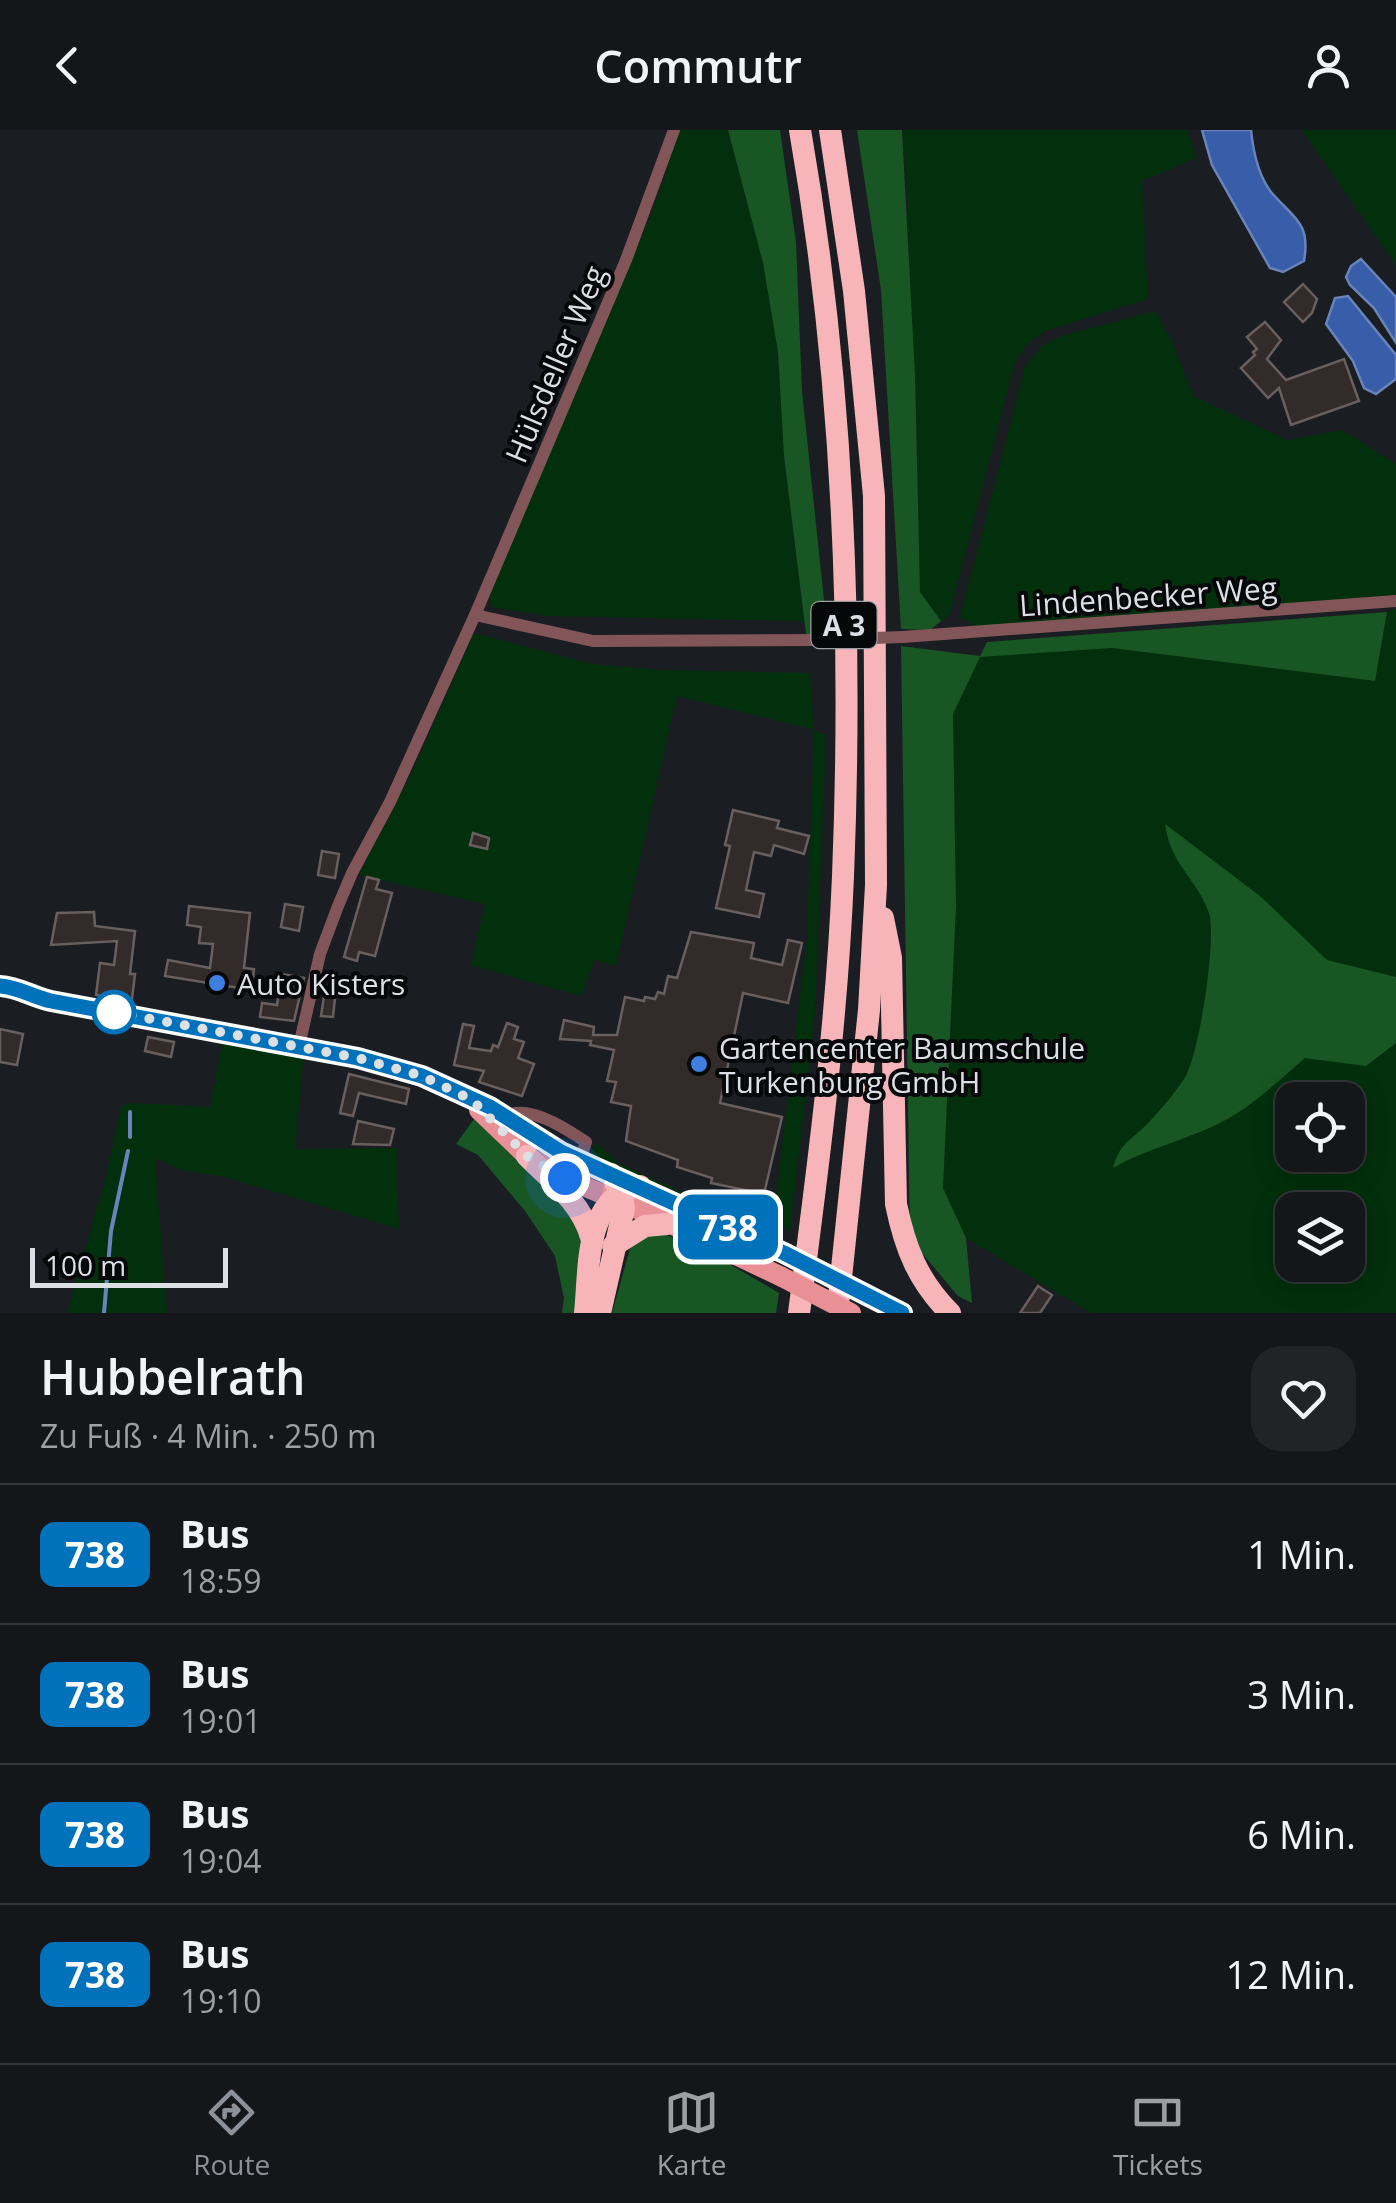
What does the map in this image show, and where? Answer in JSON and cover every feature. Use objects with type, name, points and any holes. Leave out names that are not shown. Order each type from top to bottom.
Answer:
[{"type":"highway","name":"A 3","points":[[800,130],[823,294],[841,496],[846,735],[836,986],[800,1313]]},
{"type":"highway","name":"A 3","points":[[830,130],[854,290],[874,496],[876,886],[869,1010],[837,1313]]},
{"type":"highway","points":[[876,886],[891,958],[896,1204],[915,1269],[931,1294],[950,1313]]},
{"type":"highway","points":[[534,1160],[574,1202],[586,1219],[591,1237]]},
{"type":"highway","points":[[585,1313],[591,1237],[600,1216],[621,1190]]},
{"type":"highway","points":[[600,1313],[621,1190]]},
{"type":"highway","points":[[614,1246],[645,1226],[667,1224]]},
{"type":"main road","points":[[0,986],[24,990],[32,997],[299,1046],[422,1076],[472,1100],[509,1128],[580,1161],[667,1224],[851,1313]]},
{"type":"main road","points":[[0,999],[20,1002],[32,997]]},
{"type":"main road","points":[[509,1128],[534,1160],[565,1178],[621,1190],[784,1253],[902,1313]]},
{"type":"main road","points":[[534,1160],[568,1168],[580,1161]]},
{"type":"street","name":"Hülsdeller Weg","points":[[299,1046],[320,954],[338,906],[475,615],[639,230],[674,130]]},
{"type":"street","name":"Lindenbecker Weg","points":[[475,615],[593,642],[813,640],[904,637],[1396,601]]},
{"type":"green space","points":[[679,130],[728,130],[763,263],[778,352],[784,456],[804,621],[549,616],[491,607],[489,595],[657,200]]},
{"type":"green space","points":[[728,130],[780,130],[796,242],[802,391],[828,638],[806,634],[784,456],[778,352],[763,263]]},
{"type":"green space","points":[[857,130],[902,130],[915,375],[920,592],[941,621],[930,630],[901,629],[881,290]]},
{"type":"green space","points":[[902,130],[1187,130],[1196,158],[1142,181],[1148,299],[1045,331],[1028,343],[1015,362],[949,616],[941,621],[920,592]]},
{"type":"green space","points":[[1302,130],[1396,130],[1396,265]]},
{"type":"green space","points":[[1155,311],[1170,337],[1193,396],[1287,440],[1342,430],[1396,464],[1396,595],[978,627],[960,618],[1025,367],[1041,347],[1058,337]]},
{"type":"green space","points":[[1396,609],[1396,1313],[1091,1313],[966,1238],[943,1189],[956,906],[953,713],[980,656],[1112,648],[1375,681],[1387,612]]},
{"type":"green space","points":[[1387,612],[1375,681],[1112,648],[980,657],[953,714],[956,906],[943,1188],[966,1238],[972,1303],[958,1296],[910,1239],[901,646],[980,656],[987,642]]},
{"type":"green space","points":[[474,633],[592,664],[662,670],[810,673],[814,730],[677,696],[616,966],[595,960],[581,996],[471,965],[485,904],[359,875],[413,770]]},
{"type":"green space","points":[[814,730],[826,735],[815,1013],[790,1232],[774,1215],[807,938]]},
{"type":"green space","points":[[1165,824],[1260,896],[1327,960],[1396,977],[1396,1043],[1366,1066],[1305,1058],[1228,1119],[1113,1168],[1123,1146],[1154,1117],[1184,1079],[1205,997],[1211,946],[1209,913],[1168,838]]},
{"type":"green space","points":[[223,1040],[304,1055],[295,1149],[397,1148],[399,1229],[221,1176],[184,1171],[155,1158],[167,1313],[67,1313],[107,1173],[121,1106],[132,1103],[210,1107]]},
{"type":"green space","points":[[474,1119],[536,1171],[585,1233],[580,1313],[562,1313],[564,1298],[555,1256],[525,1211],[478,1155],[456,1144]]},
{"type":"green space","points":[[596,1143],[620,1164],[768,1230],[594,1157],[591,1152]]},
{"type":"green space","points":[[661,1233],[702,1248],[779,1293],[776,1313],[612,1313],[631,1245]]},
{"type":"water","points":[[1202,130],[1251,130],[1263,178],[1302,229],[1304,261],[1283,272],[1270,268],[1212,165]]},
{"type":"water","points":[[1361,259],[1396,297],[1396,343],[1374,308],[1346,277],[1351,266]]},
{"type":"water","points":[[1348,296],[1396,355],[1396,379],[1376,394],[1364,388],[1353,361],[1326,324],[1335,298]]},
{"type":"building","points":[[1303,284],[1317,299],[1312,313],[1303,322],[1284,302]]},
{"type":"building","points":[[1265,322],[1281,340],[1267,359],[1286,380],[1344,359],[1359,401],[1291,425],[1279,388],[1268,398],[1241,368],[1257,349],[1247,337]]},
{"type":"building","points":[[733,810],[779,821],[777,828],[809,836],[804,854],[774,845],[771,856],[754,852],[746,890],[764,894],[759,917],[716,908],[730,846],[725,845]]},
{"type":"building","points":[[473,833],[489,838],[487,849],[470,845]]},
{"type":"building","points":[[322,851],[339,854],[335,878],[318,875]]},
{"type":"building","points":[[367,877],[379,880],[376,889],[392,893],[375,956],[359,952],[357,961],[344,957]]},
{"type":"building","points":[[285,904],[303,907],[299,931],[281,927]]},
{"type":"building","points":[[189,906],[250,913],[244,968],[254,969],[252,990],[165,976],[168,960],[210,968],[213,944],[199,943],[201,927],[187,925]]},
{"type":"building","points":[[94,912],[95,926],[135,931],[130,974],[135,974],[132,999],[96,995],[100,963],[114,965],[117,941],[51,945],[57,913]]},
{"type":"building","points":[[691,932],[754,943],[751,958],[782,965],[788,940],[802,943],[788,1003],[743,993],[720,1103],[782,1117],[764,1194],[711,1183],[712,1178],[677,1167],[678,1160],[626,1141],[631,1106],[611,1102],[616,1082],[607,1081],[614,1050],[590,1045],[591,1041],[560,1039],[564,1020],[594,1027],[593,1035],[617,1035],[625,997],[644,1001],[645,997],[655,999],[658,992],[664,994],[668,976],[677,978]]},
{"type":"building","points":[[282,974],[304,978],[294,1021],[260,1017],[262,1003],[277,1005]]},
{"type":"building","points":[[324,996],[335,998],[333,1017],[321,1016]]},
{"type":"building","points":[[507,1023],[518,1027],[514,1039],[524,1042],[518,1058],[534,1064],[522,1096],[479,1082],[484,1071],[454,1065],[463,1024],[474,1026],[469,1048],[491,1051],[493,1045],[498,1047]]},
{"type":"building","points":[[0,1029],[23,1034],[17,1065],[0,1062]]},
{"type":"building","points":[[148,1037],[174,1042],[171,1057],[145,1051]]},
{"type":"building","points":[[349,1074],[409,1089],[406,1104],[359,1093],[353,1116],[340,1113]]},
{"type":"building","points":[[358,1121],[394,1129],[390,1145],[353,1144]]},
{"type":"building","points":[[1038,1286],[1052,1295],[1040,1313],[1020,1313]]},
{"type":"waterway","points":[[130,1112],[130,1137]]},
{"type":"waterway","points":[[104,1313],[111,1231],[128,1151]]},
{"type":"bus line","name":"738","points":[[0,986],[51,1001],[358,1058],[422,1076],[490,1107],[561,1152],[784,1253],[902,1313]]},
{"type":"place","name":"Auto Kisters","points":[[217,983]]},
{"type":"place","name":"Gartencenter Baumschule Turkenburg GmbH","points":[[699,1064]]},
{"type":"route","points":[[114,1012],[358,1058],[422,1076],[472,1100],[527,1156],[565,1178]]}]
